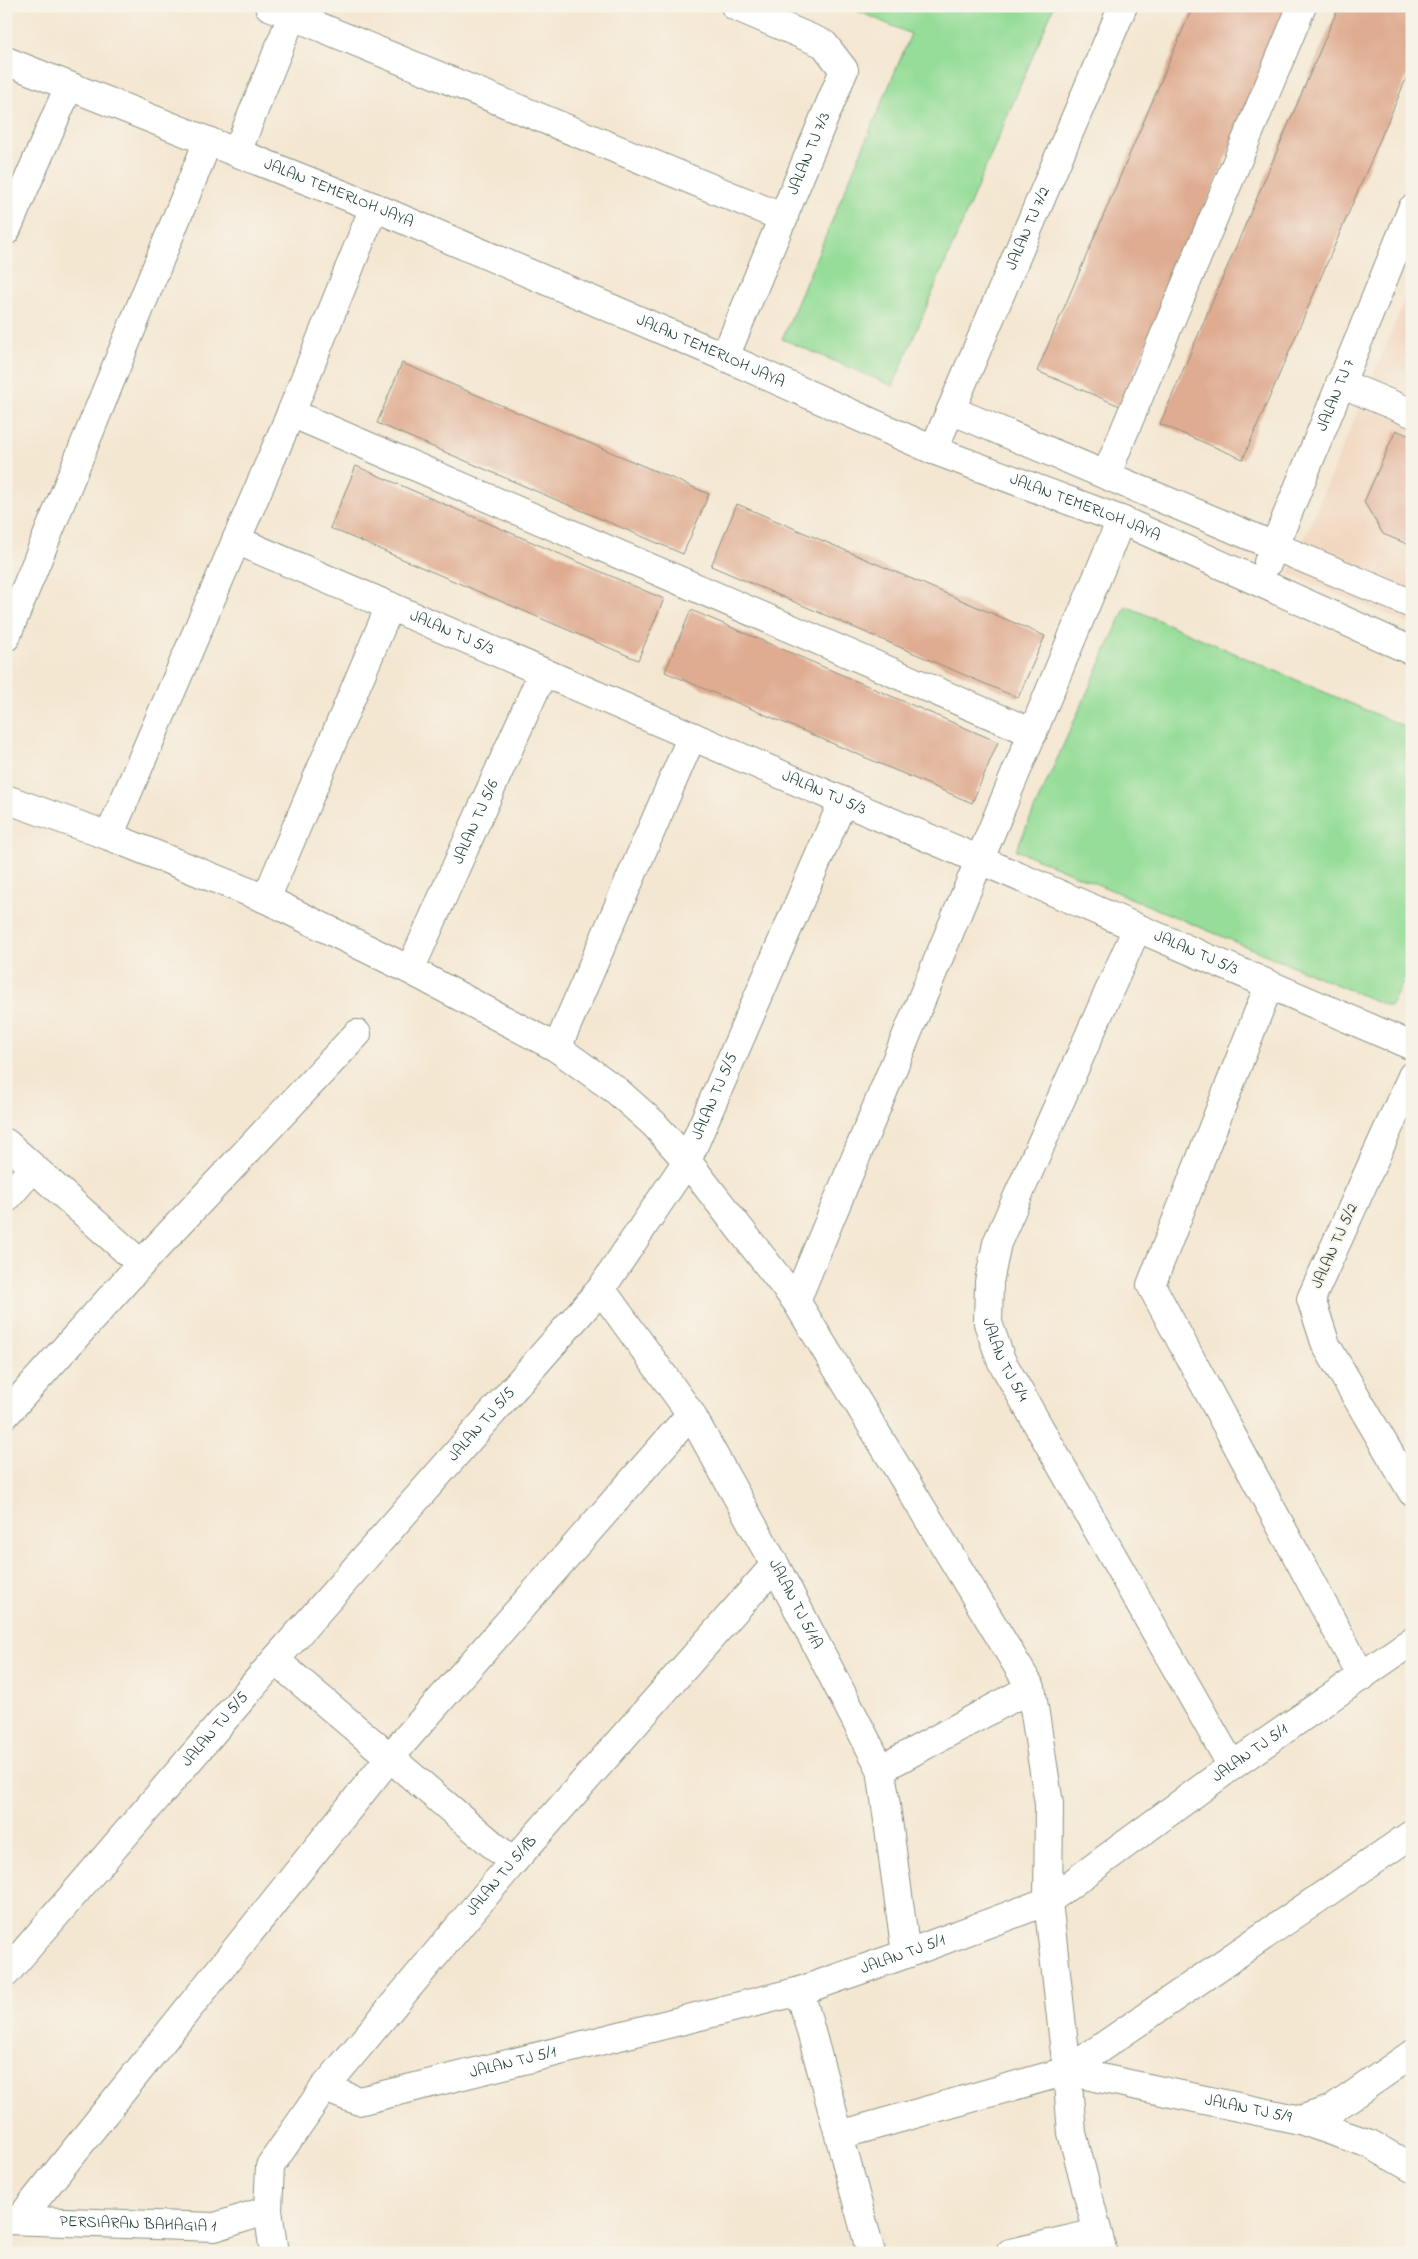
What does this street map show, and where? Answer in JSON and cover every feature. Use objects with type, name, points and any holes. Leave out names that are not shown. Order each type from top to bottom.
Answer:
[{"type":"street","name":"JALAN TJ 7/3","points":[[725,357],[844,70],[824,44],[735,6]]},
{"type":"street","name":"JALAN TJ 7/2","points":[[932,450],[951,410],[1122,6]]},
{"type":"street","points":[[1106,475],[1302,6]]},
{"type":"street","points":[[237,152],[286,10],[784,218]]},
{"type":"street","name":"JALAN TEMERLOH JAYA","points":[[6,61],[374,207],[725,357],[932,450],[1121,520],[1412,652]]},
{"type":"street","points":[[6,231],[70,86]]},
{"type":"street","points":[[6,637],[208,141]]},
{"type":"street","points":[[110,836],[291,413],[374,207]]},
{"type":"street","name":"JALAN TJ 7","points":[[1260,582],[1412,209]]},
{"type":"street","points":[[1340,383],[1412,414]]},
{"type":"street","points":[[951,410],[1412,604]]},
{"type":"street","points":[[291,413],[1033,733]]},
{"type":"street","points":[[796,1301],[978,859],[1033,733],[1121,520]]},
{"type":"street","name":"JALAN TJ 5/3","points":[[236,540],[1412,1046]]},
{"type":"street","points":[[266,899],[390,606]]},
{"type":"street","name":"JALAN TJ 5/6","points":[[410,970],[543,672]]},
{"type":"street","points":[[557,1048],[692,736]]},
{"type":"street","points":[[6,799],[110,836],[266,899],[410,970],[557,1048],[624,1098],[654,1124],[688,1161],[796,1301],[1030,1688],[1049,1804],[1048,1901],[1072,2133],[1100,2243],[1010,2253]]},
{"type":"street","name":"JALAN TJ 5/5","points":[[6,1973],[275,1660],[601,1289],[688,1161],[843,801]]},
{"type":"street","name":"JALAN TJ 5/4","points":[[1137,928],[997,1243],[989,1282],[988,1323],[1001,1360],[1232,1766]]},
{"type":"street","points":[[1269,985],[1151,1285],[1362,1677]]},
{"type":"street","points":[[6,1414],[141,1264],[357,1034]]},
{"type":"street","name":"JALAN TJ 5/2","points":[[1412,1076],[1402,1125],[1311,1299],[1326,1345],[1412,1492]]},
{"type":"street","points":[[6,1143],[141,1264]]},
{"type":"street","points":[[6,1199],[33,1168]]},
{"type":"street","name":"JALAN TJ 5/1A","points":[[601,1289],[691,1414],[776,1566],[881,1769],[906,1954]]},
{"type":"street","points":[[13,2220],[390,1757],[691,1414]]},
{"type":"street","name":"JALAN TJ 5/1B","points":[[274,2253],[268,2210],[270,2166],[324,2088],[513,1862],[776,1566]]},
{"type":"street","name":"JALAN TJ 5/1","points":[[324,2088],[359,2101],[800,1991],[1048,1901],[1232,1766],[1412,1641]]},
{"type":"street","points":[[275,1660],[513,1862]]},
{"type":"street","points":[[881,1769],[1030,1688]]},
{"type":"street","points":[[840,2135],[1067,2071],[1412,1834]]},
{"type":"street","points":[[800,1991],[871,2253]]},
{"type":"street","name":"JALAN TJ 5/9","points":[[1067,2071],[1300,2120],[1333,2109],[1412,2054]]},
{"type":"street","points":[[1300,2120],[1370,2144],[1412,2168]]},
{"type":"street","name":"PERSIARAN BAHAGIA 1","points":[[13,2220],[214,2227],[268,2210]]},
{"type":"shaded area","points":[[1412,283],[1412,625],[1289,574]]},
{"type":"green space","points":[[846,6],[1054,6],[893,386],[782,339],[911,34]]},
{"type":"green space","points":[[1126,606],[1412,730],[1412,965],[1390,1007],[1016,850]]},
{"type":"building","points":[[1193,6],[1291,6],[1120,406],[1037,371]]},
{"type":"building","points":[[1339,6],[1412,6],[1412,65],[1243,459],[1160,424]]},
{"type":"building","points":[[402,363],[709,494],[683,554],[377,423]]},
{"type":"building","points":[[1396,430],[1412,437],[1412,546],[1383,534],[1364,502]]},
{"type":"building","points":[[356,466],[664,599],[638,660],[330,528]]},
{"type":"building","points":[[737,504],[1045,636],[1018,698],[711,566]]},
{"type":"building","points":[[691,610],[998,742],[972,803],[665,672]]}]
